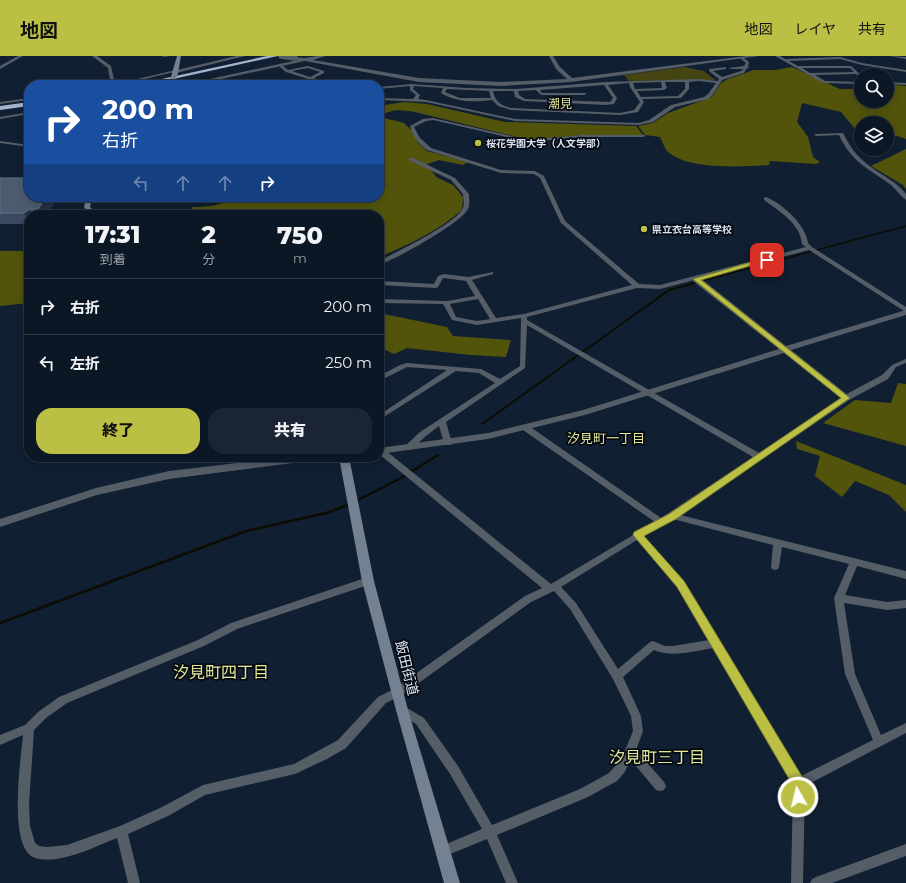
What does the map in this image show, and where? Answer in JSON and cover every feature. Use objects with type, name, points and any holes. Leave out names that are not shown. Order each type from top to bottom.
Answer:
[{"type":"highway","points":[[161,80],[275,56]]},
{"type":"highway","points":[[177,80],[287,56]]},
{"type":"highway","points":[[0,108],[24,105]]},
{"type":"highway","points":[[0,111],[24,108]]},
{"type":"main road","points":[[174,80],[180,56]]},
{"type":"main road","name":"飯田街道","points":[[345,462],[368,581],[402,710],[452,883]]},
{"type":"street","points":[[0,68],[21,56]]},
{"type":"street","points":[[94,56],[110,67],[113,80]]},
{"type":"street","points":[[138,80],[243,56]]},
{"type":"street","points":[[281,56],[379,74],[440,81],[501,84],[571,80],[757,56]]},
{"type":"street","points":[[210,80],[308,61],[324,56]]},
{"type":"street","points":[[551,56],[558,68],[584,94],[586,103],[585,112]]},
{"type":"street","points":[[777,56],[808,74],[827,82],[854,83]]},
{"type":"street","points":[[891,56],[906,58]]},
{"type":"street","points":[[742,58],[748,63],[748,67]]},
{"type":"street","points":[[784,60],[840,58],[862,64],[906,71]]},
{"type":"street","points":[[281,66],[287,71],[314,80]]},
{"type":"street","points":[[287,71],[308,67],[323,72],[310,79]]},
{"type":"street","points":[[719,81],[710,70],[748,67]]},
{"type":"street","points":[[384,88],[412,85],[445,88],[516,90],[605,83],[719,81],[740,74],[748,67]]},
{"type":"street","points":[[796,67],[851,67],[854,70]]},
{"type":"street","points":[[894,68],[896,74]]},
{"type":"street","points":[[808,74],[854,75]]},
{"type":"street","points":[[898,79],[901,84]]},
{"type":"street","points":[[631,82],[635,90],[642,98],[679,98],[688,89],[687,81]]},
{"type":"street","points":[[384,100],[415,100],[508,119],[642,124],[651,121],[673,106],[706,98],[710,95],[719,81]]},
{"type":"street","points":[[635,90],[663,89],[665,88],[662,82]]},
{"type":"street","points":[[516,90],[517,96],[520,99],[543,102],[606,104],[615,101],[614,95],[606,87],[605,83]]},
{"type":"street","points":[[894,84],[906,84]]},
{"type":"street","points":[[412,85],[411,88],[418,95],[415,100]]},
{"type":"street","points":[[445,88],[443,92],[448,95],[470,100],[492,99]]},
{"type":"street","points":[[538,89],[541,94],[584,94]]},
{"type":"street","points":[[491,90],[492,99],[498,105],[507,108],[541,110],[629,113],[640,106],[642,98]]},
{"type":"street","points":[[384,94],[390,99],[390,101]]},
{"type":"street","points":[[0,103],[24,100]]},
{"type":"street","points":[[384,103],[390,101]]},
{"type":"street","points":[[540,121],[543,102]]},
{"type":"street","points":[[0,118],[24,114]]},
{"type":"street","points":[[637,286],[563,222],[542,177],[535,173],[500,171],[429,149],[421,143],[413,131],[412,126],[421,121],[433,119],[529,141],[582,136],[643,136]]},
{"type":"street","points":[[816,135],[841,134],[845,144],[867,168],[899,187],[906,198]]},
{"type":"street","points":[[0,142],[24,145]]},
{"type":"street","points":[[384,260],[447,224],[461,215],[466,208],[466,194],[453,179],[411,159]]},
{"type":"street","points":[[766,199],[801,228],[806,237],[805,244],[906,311]]},
{"type":"street","points":[[446,303],[456,320],[478,323],[494,320],[524,318],[637,286],[660,287],[696,279],[810,248]]},
{"type":"street","points":[[384,283],[436,286],[440,277],[444,276],[468,279],[491,273]]},
{"type":"street","points":[[468,279],[494,320]]},
{"type":"street","points":[[696,279],[783,350],[846,398]]},
{"type":"street","points":[[384,301],[446,303],[479,297]]},
{"type":"street","points":[[384,451],[448,443],[526,428],[649,393],[906,311]]},
{"type":"street","points":[[408,448],[423,434],[523,367],[524,318]]},
{"type":"street","points":[[524,318],[759,457]]},
{"type":"street","points":[[29,728],[23,805],[24,826],[30,846],[36,852],[47,853],[67,851],[120,831],[164,812],[203,790],[294,769],[342,744],[382,700],[398,692],[528,600],[672,516],[846,398],[885,377],[894,366],[906,361]]},
{"type":"street","points":[[384,375],[402,366],[481,371],[499,382]]},
{"type":"street","points":[[384,415],[454,369]]},
{"type":"street","points":[[442,422],[448,443]]},
{"type":"street","points":[[526,428],[660,522]]},
{"type":"street","points":[[384,454],[552,587],[573,606],[617,676],[636,716],[638,731],[630,751],[620,769],[613,777],[584,793],[490,833],[443,851]]},
{"type":"street","points":[[1,522],[96,492],[169,475],[275,462]]},
{"type":"street","points":[[672,516],[906,575]]},
{"type":"street","points":[[638,535],[681,584],[799,782],[797,883]]},
{"type":"street","points":[[775,567],[778,542]]},
{"type":"street","points":[[854,562],[839,598],[850,674],[879,742]]},
{"type":"street","points":[[0,740],[29,728],[42,715],[63,700],[201,642],[234,626],[368,581]]},
{"type":"street","points":[[839,598],[888,606],[906,604]]},
{"type":"street","points":[[617,676],[653,645],[664,650],[673,650],[717,643]]},
{"type":"street","points":[[402,710],[420,721],[450,763],[490,833],[512,883]]},
{"type":"street","points":[[799,782],[906,728]]},
{"type":"street","points":[[630,751],[660,786]]},
{"type":"street","points":[[120,831],[134,883]]},
{"type":"street","points":[[816,883],[906,850]]},
{"type":"shaded area","points":[[684,67],[704,71],[715,80],[629,81],[624,75]]},
{"type":"shaded area","points":[[792,67],[840,89],[854,89],[854,108],[894,108],[894,85],[906,86],[906,139],[894,137],[894,116],[854,116],[854,128],[841,112],[802,103],[797,122],[808,137],[813,157],[820,162],[816,164],[770,161],[769,165],[715,166],[687,161],[676,157],[667,151],[660,137],[645,135],[638,126],[653,123],[668,113],[712,97],[721,83],[728,79],[754,70],[775,70]]},
{"type":"shaded area","points":[[404,102],[427,104],[505,122],[636,126],[643,135],[583,135],[530,140],[415,112],[401,110],[384,114],[384,105]]},
{"type":"shaded area","points":[[384,118],[404,123],[411,130],[419,144],[427,151],[468,162],[463,165],[439,160],[427,164],[436,177],[453,185],[463,197],[462,210],[443,225],[401,248],[384,255],[384,210],[190,210],[193,207],[217,205],[224,202],[384,202]]},
{"type":"shaded area","points":[[906,149],[906,189],[903,185],[871,166]]},
{"type":"shaded area","points":[[0,251],[24,251],[24,304],[0,306]]},
{"type":"shaded area","points":[[384,314],[447,327],[453,336],[511,340],[506,357],[470,355],[407,348],[394,354],[384,349]]},
{"type":"shaded area","points":[[898,383],[906,384],[906,446],[823,423],[855,400],[891,403]]},
{"type":"shaded area","points":[[796,441],[906,485],[906,512],[889,495],[855,481],[842,497],[815,476],[820,456],[797,449]]},
{"type":"building","points":[[0,178],[24,178],[24,202],[43,202],[38,209],[24,210],[24,213],[0,213]]},
{"type":"waterway","points":[[698,282],[906,226]]},
{"type":"waterway","points":[[482,424],[669,290],[702,281]]},
{"type":"waterway","points":[[356,501],[401,478],[438,455]]},
{"type":"waterway","points":[[0,623],[246,531],[326,513],[350,504]]},
{"type":"place","name":"桜花学園大学（人文学部）","points":[[478,143]]},
{"type":"place","name":"県立衣台高等学校","points":[[644,229]]},
{"type":"district","name":"潮見","points":[[560,103]]},
{"type":"district","name":"汐見町一丁目","points":[[606,438]]},
{"type":"district","name":"汐見町四丁目","points":[[221,672]]},
{"type":"district","name":"汐見町三丁目","points":[[657,757]]},
{"type":"route","points":[[767,260],[696,279],[783,350],[846,398],[672,516],[638,535],[681,584],[799,782],[798,797]]}]
